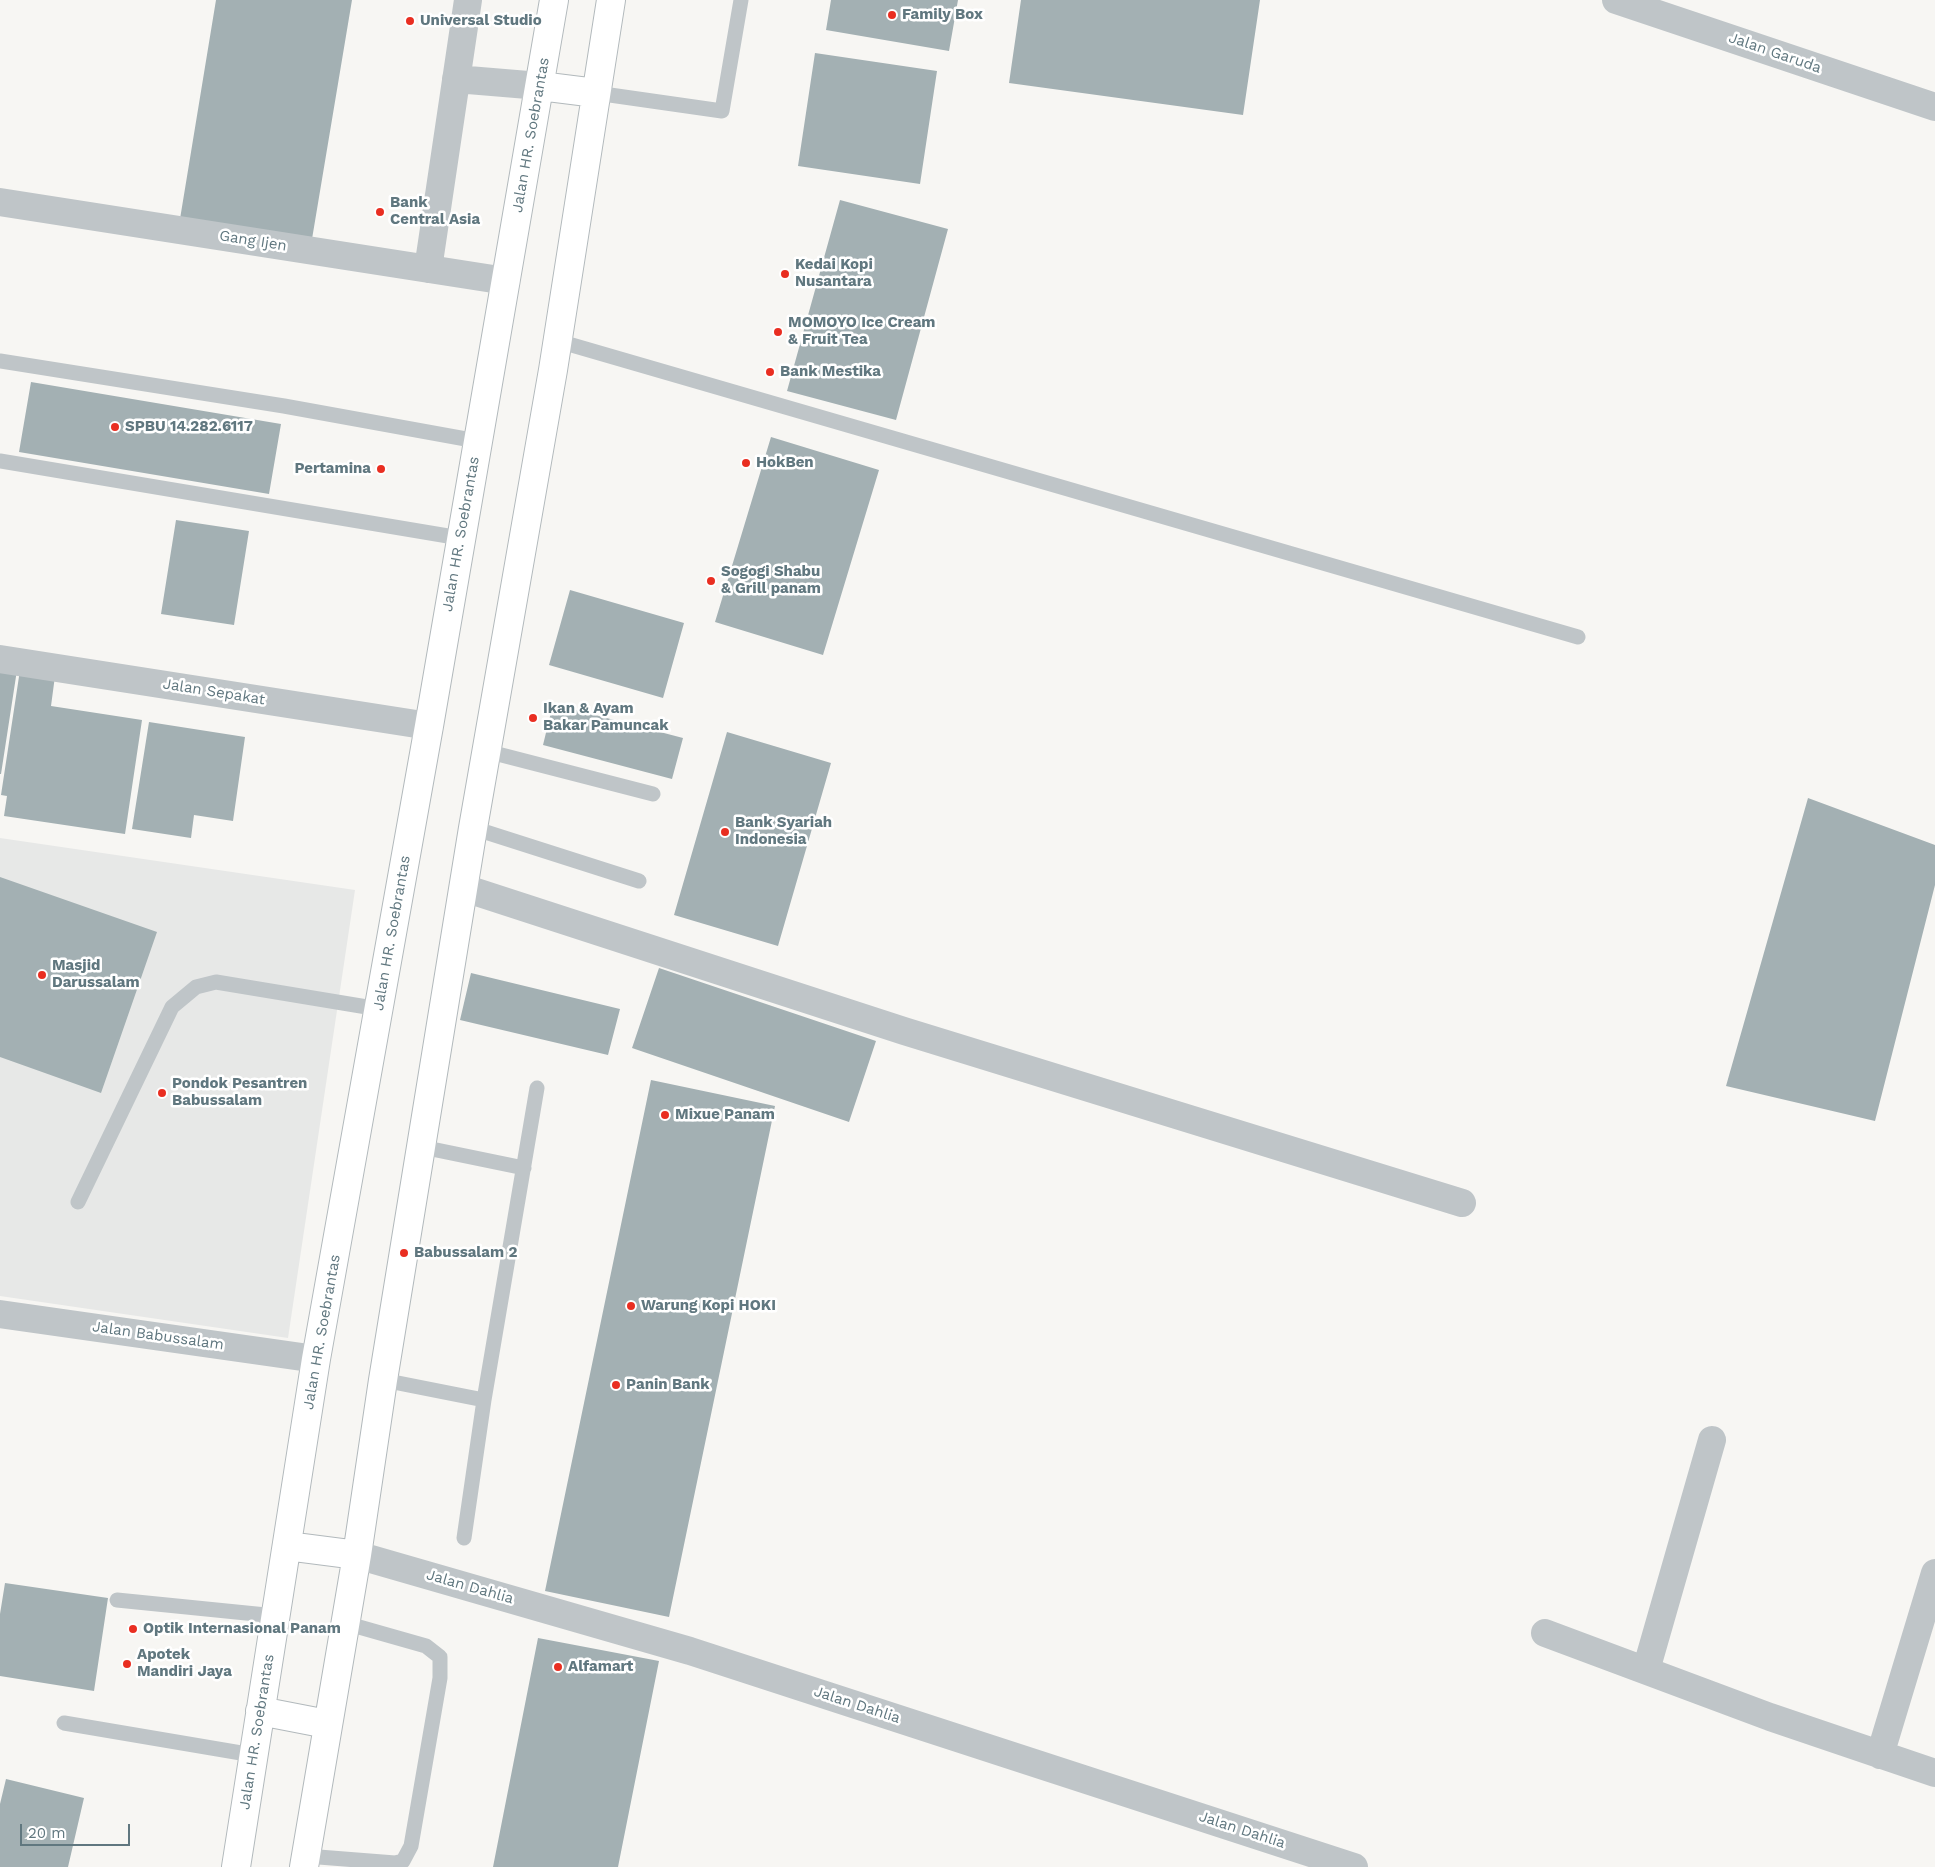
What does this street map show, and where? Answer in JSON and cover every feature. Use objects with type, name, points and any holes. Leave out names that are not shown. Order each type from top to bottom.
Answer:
[{"type":"main road","name":"Jalan HR. Soebrantas","points":[[236,1867],[316,1359],[429,726],[554,0]]},
{"type":"main road","points":[[305,1862],[357,1555],[383,1380],[473,828],[558,341],[611,0]]},
{"type":"main road","points":[[540,86],[596,93]]},
{"type":"main road","points":[[288,1546],[357,1555]]},
{"type":"main road","points":[[260,1711],[327,1724]]},
{"type":"street","points":[[428,269],[468,0]]},
{"type":"street","name":"Jalan Garuda","points":[[1616,0],[1935,107]]},
{"type":"street","points":[[456,79],[540,86]]},
{"type":"street","name":"Gang Ijen","points":[[0,202],[506,281]]},
{"type":"street","name":"Jalan Sepakat","points":[[0,658],[429,726]]},
{"type":"street","points":[[464,888],[904,1031],[1462,1203]]},
{"type":"street","name":"Jalan Babussalam","points":[[0,1314],[316,1359]]},
{"type":"street","points":[[1646,1670],[1712,1440]]},
{"type":"street","name":"Jalan Dahlia","points":[[357,1555],[690,1651],[1354,1867]]},
{"type":"street","points":[[1880,1755],[1935,1573]]},
{"type":"street","points":[[1545,1633],[1880,1755],[1935,1772]]},
{"type":"lane","points":[[596,93],[722,111],[741,0]]},
{"type":"lane","points":[[558,341],[1578,637]]},
{"type":"lane","points":[[0,361],[284,406],[477,441]]},
{"type":"lane","points":[[0,461],[460,538]]},
{"type":"lane","points":[[486,751],[653,794]]},
{"type":"lane","points":[[473,828],[639,881]]},
{"type":"lane","points":[[78,1202],[172,1007],[196,987],[216,982],[379,1010]]},
{"type":"lane","points":[[464,1538],[484,1400],[538,1088]]},
{"type":"lane","points":[[422,1147],[524,1168]]},
{"type":"lane","points":[[383,1380],[484,1400]]},
{"type":"lane","points":[[117,1600],[276,1616]]},
{"type":"lane","points":[[305,1862],[394,1863],[403,1861],[411,1846],[440,1678],[440,1657],[426,1646],[345,1623]]},
{"type":"lane","points":[[64,1723],[253,1755]]},
{"type":"shaded area","name":"Pondok Pesantren Babussalam","points":[[0,838],[355,890],[288,1338],[0,1296]]},
{"type":"building","points":[[216,0],[352,0],[311,245],[180,219]]},
{"type":"building","name":"Family Box","points":[[831,0],[958,0],[949,51],[826,30]]},
{"type":"building","points":[[1021,0],[1260,0],[1243,115],[1009,83]]},
{"type":"building","points":[[815,53],[937,71],[920,184],[798,166]]},
{"type":"building","points":[[840,200],[948,229],[896,420],[787,391]]},
{"type":"building","points":[[31,382],[281,424],[269,494],[19,452]]},
{"type":"building","points":[[771,437],[879,470],[823,655],[715,622]]},
{"type":"building","points":[[176,520],[249,531],[234,625],[161,614]]},
{"type":"building","points":[[570,590],[684,623],[663,698],[549,665]]},
{"type":"building","points":[[0,667],[17,670],[1,774],[0,774]]},
{"type":"building","points":[[20,670],[55,676],[51,706],[142,720],[125,834],[4,816],[7,796],[1,795]]},
{"type":"building","points":[[553,704],[683,738],[672,779],[543,745]]},
{"type":"building","points":[[149,722],[245,737],[233,821],[194,815],[191,838],[132,829]]},
{"type":"building","points":[[727,732],[831,763],[778,946],[674,915]]},
{"type":"building","points":[[1808,798],[1935,845],[1935,885],[1875,1121],[1726,1086]]},
{"type":"building","points":[[0,877],[157,932],[101,1093],[0,1057]]},
{"type":"building","points":[[659,968],[876,1041],[849,1122],[632,1048]]},
{"type":"building","points":[[471,973],[620,1009],[608,1055],[460,1020]]},
{"type":"building","points":[[651,1080],[775,1106],[669,1617],[545,1591]]},
{"type":"building","points":[[5,1583],[108,1598],[94,1691],[0,1676],[0,1614]]},
{"type":"building","points":[[538,1638],[659,1661],[618,1867],[493,1867]]},
{"type":"building","points":[[6,1779],[84,1798],[68,1867],[0,1867],[0,1804]]},
{"type":"place","name":"Family Box","points":[[892,15]]},
{"type":"place","name":"Universal Studio","points":[[410,21]]},
{"type":"place","name":"Bank Central Asia","points":[[380,212]]},
{"type":"place","name":"Kedai Kopi Nusantara","points":[[785,274]]},
{"type":"place","name":"MOMOYO Ice Cream & Fruit Tea","points":[[778,332]]},
{"type":"place","name":"Bank Mestika","points":[[770,372]]},
{"type":"place","name":"SPBU 14.282.6117","points":[[115,427]]},
{"type":"place","name":"HokBen","points":[[746,463]]},
{"type":"place","name":"Pertamina","points":[[381,469]]},
{"type":"place","name":"Sogogi Shabu & Grill panam","points":[[711,581]]},
{"type":"place","name":"Ikan & Ayam Bakar Pamuncak","points":[[533,718]]},
{"type":"place","name":"Bank Syariah Indonesia","points":[[725,832]]},
{"type":"place","name":"Masjid Darussalam","points":[[42,975]]},
{"type":"place","name":"Pondok Pesantren Babussalam","points":[[162,1093]]},
{"type":"place","name":"Mixue Panam","points":[[665,1115]]},
{"type":"place","name":"Babussalam 2","points":[[404,1253]]},
{"type":"place","name":"Warung Kopi HOKI","points":[[631,1306]]},
{"type":"place","name":"Panin Bank","points":[[616,1385]]},
{"type":"place","name":"Optik Internasional Panam","points":[[133,1629]]},
{"type":"place","name":"Apotek Mandiri Jaya","points":[[127,1664]]},
{"type":"place","name":"Alfamart","points":[[558,1667]]}]
